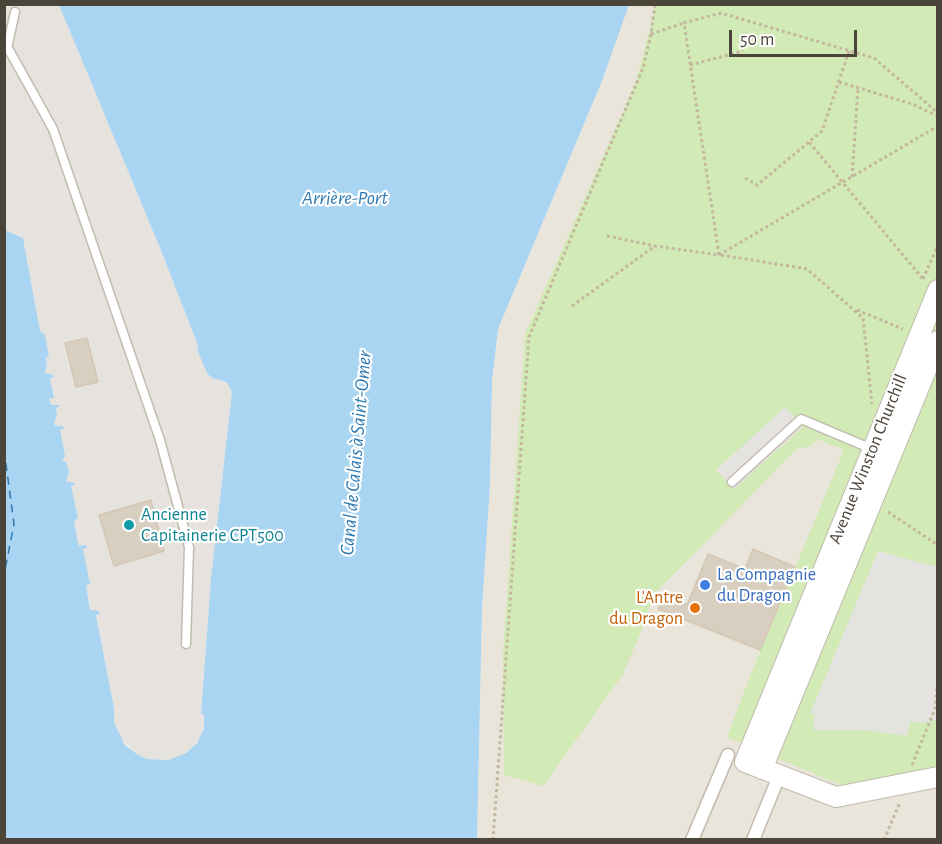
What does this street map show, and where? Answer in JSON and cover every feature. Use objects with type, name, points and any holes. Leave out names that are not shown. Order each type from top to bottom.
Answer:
[{"type":"street","name":"Avenue Winston Churchill","points":[[754,766],[918,336],[930,285]]},
{"type":"street","name":"Avenue Winston Churchill","points":[[692,840],[754,766],[938,341]]},
{"type":"street","points":[[753,840],[754,766],[836,797],[938,777]]},
{"type":"lane","points":[[4,23],[16,8]]},
{"type":"lane","points":[[16,8],[6,42],[53,129],[160,440],[189,547],[186,644]]},
{"type":"lane","points":[[732,482],[801,419],[873,449]]},
{"type":"path","points":[[493,840],[529,337],[643,68],[655,4]]},
{"type":"path","points":[[651,34],[721,13],[874,58],[938,115]]},
{"type":"path","points":[[684,23],[719,255]]},
{"type":"path","points":[[745,178],[757,185],[822,131],[849,50]]},
{"type":"path","points":[[690,64],[743,51]]},
{"type":"path","points":[[839,82],[912,104],[938,115]]},
{"type":"path","points":[[852,177],[858,88]]},
{"type":"path","points":[[719,255],[938,126]]},
{"type":"path","points":[[809,142],[930,285]]},
{"type":"path","points":[[607,236],[655,246],[807,269],[863,318],[872,405]]},
{"type":"path","points":[[572,306],[655,246]]},
{"type":"path","points":[[854,310],[918,336]]},
{"type":"path","points":[[888,512],[938,545]]},
{"type":"path","points":[[884,840],[935,709],[938,676]]},
{"type":"shaded area","points":[[4,5],[59,5],[160,248],[198,345],[197,349],[213,379],[227,383],[232,392],[211,578],[201,713],[204,715],[205,722],[200,738],[192,748],[179,757],[169,760],[147,759],[137,754],[120,738],[114,723],[114,708],[96,614],[99,614],[90,611],[86,585],[90,584],[83,549],[87,547],[86,545],[79,546],[74,521],[78,518],[71,486],[75,485],[66,481],[68,476],[62,461],[65,455],[60,429],[63,426],[56,426],[54,423],[56,408],[59,405],[51,405],[49,400],[54,397],[50,378],[53,378],[45,373],[46,358],[49,356],[45,335],[40,331],[23,238],[5,230]]},
{"type":"shaded area","points":[[629,5],[937,5],[937,839],[477,840],[482,609],[490,484],[492,382],[498,329],[602,81]]},
{"type":"shaded area","points":[[785,407],[803,427],[734,489],[716,470]]},
{"type":"shaded area","points":[[878,551],[937,567],[937,720],[922,723],[910,721],[907,736],[865,730],[814,730],[814,714],[810,714]]},
{"type":"green space","points":[[656,5],[937,5],[937,767],[846,787],[727,737],[844,450],[817,439],[811,446],[797,449],[654,594],[623,674],[543,786],[504,775],[503,653],[525,334],[636,82]]},
{"type":"water","name":"Arrière-Port","points":[[59,5],[629,5],[602,81],[498,329],[492,382],[490,484],[482,609],[477,839],[5,839],[5,230],[23,238],[40,331],[45,335],[49,356],[46,358],[45,373],[53,375],[54,378],[50,378],[54,398],[49,399],[52,405],[59,405],[56,408],[57,415],[54,424],[63,426],[64,429],[60,429],[65,456],[62,461],[66,462],[69,472],[66,481],[75,485],[71,486],[78,518],[74,521],[79,546],[86,545],[87,548],[83,549],[90,584],[86,585],[90,610],[99,611],[96,615],[114,708],[114,723],[125,745],[147,759],[169,760],[186,753],[197,743],[204,728],[204,715],[201,714],[211,578],[232,392],[227,383],[213,379],[207,373],[160,248]]},
{"type":"building","points":[[87,338],[98,382],[76,387],[65,343]]},
{"type":"building","name":"Ancienne Capitainerie CPT500","points":[[151,500],[164,551],[114,566],[99,515]]},
{"type":"building","points":[[753,549],[795,567],[760,650],[658,609],[664,595],[687,605],[708,554],[745,569]]},
{"type":"ferry route","points":[[4,449],[14,524],[4,575]]},
{"type":"place","name":"Ancienne Capitainerie CPT500","points":[[129,525]]},
{"type":"place","name":"La Compagnie du Dragon","points":[[705,585]]},
{"type":"place","name":"L'Antre du Dragon","points":[[695,608]]},
{"type":"water label","name":"Canal de Calais à Saint-Omer","points":[[356,453]]}]
